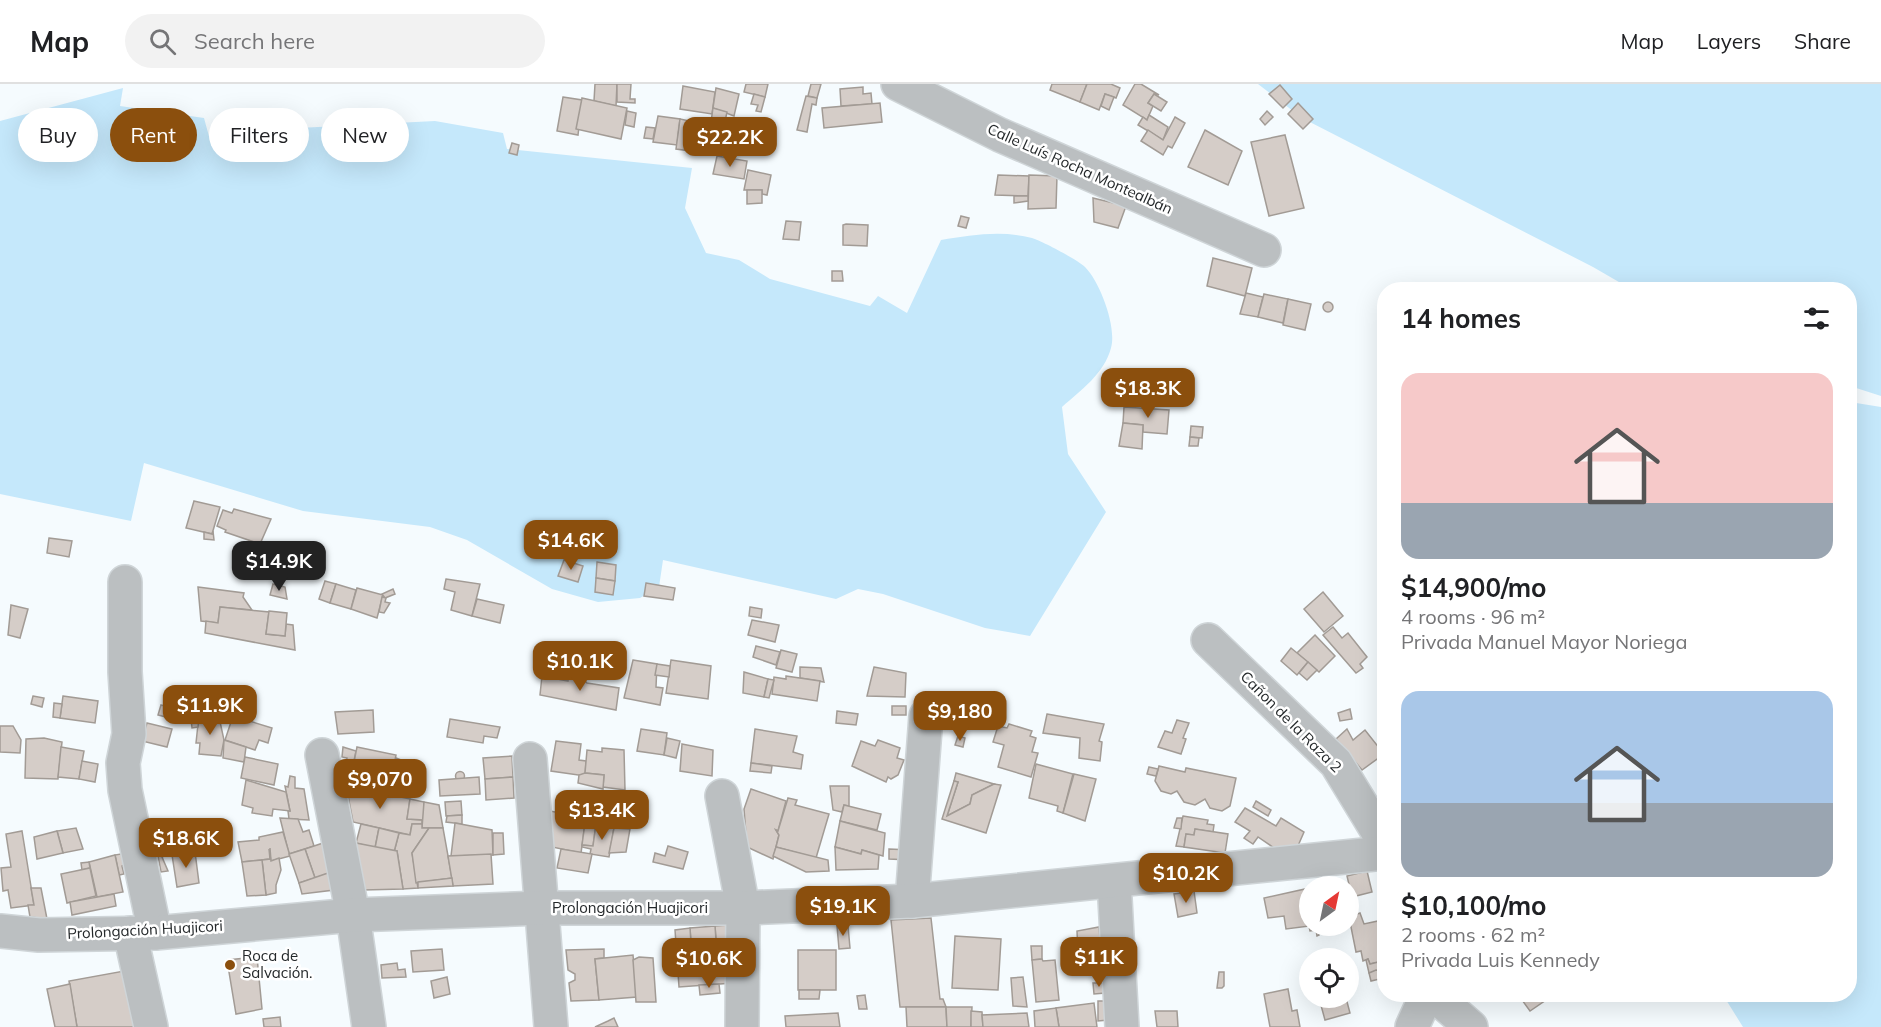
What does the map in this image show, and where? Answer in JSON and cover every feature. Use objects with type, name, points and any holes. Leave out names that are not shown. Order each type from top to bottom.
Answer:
[{"type":"street","name":"Calle Luís Rocha Montealbán","points":[[898,84],[1009,139],[1264,250]]},
{"type":"street","points":[[124,582],[125,672],[129,734],[123,772],[143,933],[151,1027]]},
{"type":"street","name":"Cañon de la Raza 2","points":[[1208,640],[1336,763],[1377,830]]},
{"type":"street","points":[[912,901],[926,716]]},
{"type":"street","points":[[322,755],[353,915],[369,1027]]},
{"type":"street","points":[[530,759],[551,1027]]},
{"type":"street","points":[[722,796],[742,908],[742,1027]]},
{"type":"street","name":"Prolongación Huajicori","points":[[0,931],[39,935],[143,933],[353,915],[542,908],[742,908],[912,901],[1377,854]]},
{"type":"street","points":[[1114,881],[1122,1027]]},
{"type":"street","points":[[1412,1027],[1423,1002]]},
{"type":"street","points":[[1442,1002],[1471,1027]]},
{"type":"shaded area","points":[[1258,84],[1881,84],[1881,396],[1857,388],[1857,282],[1619,282],[1302,118]]},
{"type":"shaded area","points":[[123,88],[120,106],[134,108],[110,108],[110,162],[197,162],[197,117],[204,118],[209,136],[209,162],[309,162],[309,127],[321,127],[321,162],[409,162],[409,122],[435,121],[503,133],[507,149],[692,168],[685,208],[706,253],[739,260],[770,279],[870,306],[878,296],[907,313],[941,240],[998,234],[1032,238],[1085,267],[1096,283],[1106,305],[1112,329],[1108,357],[1091,381],[1062,407],[1068,454],[1106,512],[1030,636],[985,628],[883,594],[858,589],[836,599],[663,560],[659,587],[640,598],[598,602],[552,589],[467,540],[430,527],[303,511],[144,463],[131,521],[0,494],[0,121],[18,116],[18,162],[98,162],[98,108],[48,108]]},
{"type":"shaded area","points":[[1857,403],[1881,407],[1881,1027],[1743,1027],[1727,1002],[1857,1002]]},
{"type":"building","points":[[595,84],[617,84],[616,106],[594,101]]},
{"type":"building","points":[[617,84],[631,84],[630,99],[635,99],[635,103],[617,102]]},
{"type":"building","points":[[746,84],[768,84],[765,97],[744,92]]},
{"type":"building","points":[[811,84],[821,84],[817,98],[808,96]]},
{"type":"building","points":[[1052,84],[1087,84],[1080,102],[1050,90]]},
{"type":"building","points":[[1087,84],[1111,84],[1120,88],[1116,98],[1105,94],[1099,110],[1080,102]]},
{"type":"building","points":[[1135,84],[1141,84],[1159,95],[1154,94],[1148,103],[1153,106],[1147,120],[1123,105]]},
{"type":"building","points":[[1280,85],[1292,99],[1283,108],[1269,94]]},
{"type":"building","points":[[683,86],[715,92],[712,114],[680,109]]},
{"type":"building","points":[[863,87],[863,94],[871,93],[872,104],[841,106],[840,89]]},
{"type":"building","points":[[716,88],[739,94],[734,116],[713,108]]},
{"type":"building","points":[[754,94],[765,97],[761,112],[756,111],[758,105],[751,104]]},
{"type":"building","points":[[1105,94],[1114,97],[1109,110],[1101,106]]},
{"type":"building","points":[[1154,94],[1167,102],[1161,111],[1148,103]]},
{"type":"building","points":[[806,96],[817,98],[816,105],[812,104],[807,132],[797,130]]},
{"type":"building","points":[[563,97],[582,100],[578,135],[557,131]]},
{"type":"building","points":[[582,98],[627,108],[621,139],[576,129]]},
{"type":"building","points":[[880,103],[882,122],[824,128],[822,108]]},
{"type":"building","points":[[1298,103],[1313,119],[1303,129],[1288,114]]},
{"type":"building","points":[[713,108],[727,112],[724,126],[711,122]]},
{"type":"building","points":[[627,111],[636,113],[634,127],[625,125]]},
{"type":"building","points":[[1267,111],[1273,117],[1265,125],[1260,119]]},
{"type":"building","points":[[1149,115],[1168,127],[1163,140],[1138,125],[1143,117],[1147,120]]},
{"type":"building","points":[[658,116],[680,119],[677,145],[653,142]]},
{"type":"building","points":[[1175,117],[1185,123],[1172,148],[1168,146],[1163,155],[1141,141],[1148,130],[1163,140]]},
{"type":"building","points":[[680,119],[704,124],[698,152],[676,149]]},
{"type":"building","points":[[646,127],[655,128],[653,139],[644,138]]},
{"type":"building","points":[[1205,130],[1242,151],[1228,185],[1188,167]]},
{"type":"building","points":[[1285,135],[1304,208],[1269,216],[1251,142]]},
{"type":"building","points":[[512,143],[519,145],[517,155],[509,153]]},
{"type":"building","points":[[717,156],[747,161],[744,179],[713,174]]},
{"type":"building","points":[[748,170],[771,175],[767,195],[762,194],[762,190],[744,190]]},
{"type":"building","points":[[998,175],[1029,176],[1028,196],[995,195]]},
{"type":"building","points":[[1029,175],[1057,176],[1056,208],[1028,209]]},
{"type":"building","points":[[747,190],[762,190],[762,203],[747,204]]},
{"type":"building","points":[[1014,196],[1028,196],[1028,201],[1014,203]]},
{"type":"building","points":[[1093,198],[1126,206],[1118,228],[1094,222]]},
{"type":"building","points":[[961,216],[969,218],[966,228],[958,226]]},
{"type":"building","points":[[786,221],[801,222],[799,240],[783,239]]},
{"type":"building","points":[[843,225],[868,225],[867,246],[843,245]]},
{"type":"building","points":[[1213,258],[1252,268],[1245,296],[1207,286]]},
{"type":"building","points":[[832,271],[842,271],[843,281],[832,281]]},
{"type":"building","points":[[1246,293],[1263,297],[1258,317],[1240,314]]},
{"type":"building","points":[[1264,294],[1288,299],[1283,323],[1258,317]]},
{"type":"building","points":[[1288,299],[1311,304],[1305,330],[1283,325]]},
{"type":"building","points":[[1328,302],[1332,303],[1332,311],[1328,312],[1324,311],[1323,307],[1324,303]]},
{"type":"building","points":[[1124,407],[1169,410],[1167,434],[1143,432],[1143,425],[1123,423]]},
{"type":"building","points":[[1123,423],[1143,425],[1142,449],[1119,446]]},
{"type":"building","points":[[1191,426],[1203,427],[1202,438],[1190,437]]},
{"type":"building","points":[[1190,437],[1199,438],[1198,446],[1189,446]]},
{"type":"building","points":[[194,501],[220,507],[212,534],[186,528]]},
{"type":"building","points":[[234,509],[271,519],[260,544],[225,532],[226,530],[217,526],[223,510],[232,513]]},
{"type":"building","points":[[213,531],[214,540],[204,539],[204,532],[212,534]]},
{"type":"building","points":[[49,538],[72,541],[69,557],[47,553]]},
{"type":"building","points":[[564,560],[583,566],[578,582],[558,576]]},
{"type":"building","points":[[597,562],[616,565],[615,581],[596,578]]},
{"type":"building","points":[[596,578],[615,581],[613,595],[595,592]]},
{"type":"building","points":[[446,579],[480,584],[472,616],[451,610],[455,592],[444,589]]},
{"type":"building","points":[[325,581],[336,584],[330,603],[319,599]]},
{"type":"building","points":[[646,583],[675,588],[673,600],[644,596]]},
{"type":"building","points":[[273,584],[285,587],[287,599],[270,595]]},
{"type":"building","points":[[336,584],[356,590],[351,609],[330,603]]},
{"type":"building","points":[[198,587],[244,593],[243,597],[252,610],[220,607],[218,623],[201,621]]},
{"type":"building","points":[[357,588],[383,595],[377,618],[351,609]]},
{"type":"building","points":[[393,589],[395,594],[385,598],[382,594]]},
{"type":"building","points":[[1323,592],[1343,616],[1324,632],[1304,609]]},
{"type":"building","points":[[382,597],[386,598],[385,602],[390,603],[384,613],[379,612]]},
{"type":"building","points":[[477,599],[504,605],[500,623],[472,616]]},
{"type":"building","points":[[11,605],[28,609],[20,638],[8,635]]},
{"type":"building","points":[[220,607],[269,612],[266,634],[285,636],[286,624],[293,625],[295,650],[205,633],[206,621],[218,623]]},
{"type":"building","points":[[750,607],[762,609],[761,618],[749,616]]},
{"type":"building","points":[[269,611],[287,613],[285,636],[266,634]]},
{"type":"building","points":[[752,620],[779,625],[775,642],[748,635]]},
{"type":"building","points":[[1333,627],[1342,638],[1348,633],[1367,657],[1360,664],[1363,668],[1356,673],[1323,635]]},
{"type":"building","points":[[1315,635],[1335,656],[1319,672],[1297,653]]},
{"type":"building","points":[[756,646],[780,652],[776,665],[753,657]]},
{"type":"building","points":[[1291,648],[1308,662],[1297,675],[1281,661]]},
{"type":"building","points":[[781,650],[797,654],[792,672],[776,668]]},
{"type":"building","points":[[633,660],[657,664],[656,687],[663,688],[660,705],[624,698]]},
{"type":"building","points":[[671,660],[711,666],[708,699],[666,693]]},
{"type":"building","points":[[1308,662],[1317,670],[1307,680],[1299,673]]},
{"type":"building","points":[[657,664],[670,666],[669,677],[655,675]]},
{"type":"building","points":[[800,667],[821,668],[824,682],[800,678]]},
{"type":"building","points":[[874,667],[906,673],[905,697],[867,696]]},
{"type":"building","points":[[744,672],[768,679],[764,697],[743,693]]},
{"type":"building","points":[[569,674],[580,676],[587,683],[619,688],[616,710],[540,695],[542,676],[568,681]]},
{"type":"building","points":[[786,676],[820,681],[817,701],[772,694],[774,677],[786,679]]},
{"type":"building","points":[[768,679],[774,680],[769,698],[764,697]]},
{"type":"building","points":[[33,696],[44,698],[42,707],[31,704]]},
{"type":"building","points":[[63,696],[98,701],[95,723],[60,718]]},
{"type":"building","points":[[54,703],[62,704],[60,718],[53,717]]},
{"type":"building","points":[[161,705],[169,707],[166,717],[158,715]]},
{"type":"building","points":[[892,706],[906,706],[906,715],[892,715]]},
{"type":"building","points":[[1350,709],[1352,719],[1340,721],[1338,713]]},
{"type":"building","points":[[373,710],[374,732],[338,734],[335,712]]},
{"type":"building","points":[[837,711],[858,714],[856,725],[836,723]]},
{"type":"building","points":[[1047,714],[1104,724],[1099,741],[1102,742],[1100,761],[1079,758],[1080,738],[1043,733]]},
{"type":"building","points":[[199,715],[219,717],[224,740],[221,756],[199,754],[200,743],[196,743]]},
{"type":"building","points":[[233,716],[272,728],[268,743],[259,740],[255,750],[225,740]]},
{"type":"building","points":[[199,718],[198,727],[192,728],[191,719]]},
{"type":"building","points":[[450,719],[500,727],[497,738],[484,736],[483,743],[447,737]]},
{"type":"building","points":[[1177,720],[1189,723],[1183,738],[1186,739],[1181,754],[1158,747],[1165,731],[1172,733]]},
{"type":"building","points":[[147,723],[172,729],[167,747],[142,741]]},
{"type":"building","points":[[1009,724],[1032,731],[1030,736],[1036,738],[1032,752],[1038,753],[1031,777],[998,767],[1004,745],[993,742],[998,726],[1007,728]]},
{"type":"building","points":[[0,726],[13,726],[21,740],[20,753],[0,752]]},
{"type":"building","points":[[641,729],[667,733],[664,755],[637,751]]},
{"type":"building","points":[[755,729],[797,736],[793,752],[803,755],[801,769],[751,763]]},
{"type":"building","points":[[1347,729],[1353,740],[1365,730],[1377,745],[1377,759],[1362,770],[1336,739]]},
{"type":"building","points":[[958,736],[965,738],[963,747],[955,745]]},
{"type":"building","points":[[44,738],[62,742],[58,779],[25,778],[26,739]]},
{"type":"building","points":[[667,738],[680,741],[676,758],[664,755]]},
{"type":"building","points":[[224,740],[246,747],[244,762],[223,758]]},
{"type":"building","points":[[878,740],[900,748],[897,758],[904,760],[898,775],[891,779],[888,777],[886,782],[852,766],[861,741],[875,746]]},
{"type":"building","points":[[556,741],[581,744],[579,760],[586,761],[585,776],[551,771]]},
{"type":"building","points":[[682,744],[713,750],[712,776],[680,771]]},
{"type":"building","points":[[61,747],[84,751],[79,779],[58,777]]},
{"type":"building","points":[[343,747],[356,751],[352,771],[344,770],[347,758],[342,757]]},
{"type":"building","points":[[357,747],[396,755],[391,781],[352,772]]},
{"type":"building","points":[[602,748],[624,750],[625,790],[603,787],[604,775],[585,773],[587,750],[602,752]]},
{"type":"building","points":[[512,756],[513,777],[485,779],[483,758]]},
{"type":"building","points":[[245,757],[278,764],[274,785],[241,778]]},
{"type":"building","points":[[396,758],[401,760],[396,779],[392,778]]},
{"type":"building","points":[[82,761],[98,764],[95,782],[79,779]]},
{"type":"building","points":[[751,763],[772,766],[771,773],[750,771]]},
{"type":"building","points":[[1036,764],[1073,774],[1063,813],[1057,811],[1058,806],[1029,798]]},
{"type":"building","points":[[1159,766],[1185,772],[1186,768],[1236,778],[1230,806],[1222,811],[1210,808],[1205,799],[1195,805],[1184,802],[1177,791],[1171,794],[1161,791],[1155,781]]},
{"type":"building","points":[[1149,767],[1158,769],[1156,776],[1147,774]]},
{"type":"building","points":[[460,772],[464,776],[460,780],[456,776]]},
{"type":"building","points":[[585,773],[604,775],[603,789],[578,783],[579,775]]},
{"type":"building","points":[[956,773],[994,784],[972,795],[970,804],[947,816],[958,782],[954,781]]},
{"type":"building","points":[[1074,774],[1096,779],[1085,821],[1063,813]]},
{"type":"building","points":[[290,776],[295,777],[295,788],[304,789],[309,820],[289,819],[288,811],[290,811],[285,786],[288,787]]},
{"type":"building","points":[[479,777],[480,794],[440,796],[439,780]]},
{"type":"building","points":[[513,777],[514,798],[486,800],[485,779]]},
{"type":"building","points":[[246,780],[286,792],[290,811],[273,809],[272,816],[252,813],[253,808],[242,805]]},
{"type":"building","points":[[954,781],[958,782],[947,816],[970,804],[972,795],[994,784],[1001,785],[986,833],[942,819]]},
{"type":"building","points":[[346,785],[410,799],[407,819],[422,820],[422,824],[412,824],[410,835],[353,822]]},
{"type":"building","points":[[830,786],[849,786],[849,806],[844,805],[842,812],[833,810]]},
{"type":"building","points":[[751,789],[786,801],[778,831],[776,830],[779,835],[773,859],[747,847],[744,809]]},
{"type":"building","points":[[577,794],[615,800],[611,818],[574,812]]},
{"type":"building","points":[[788,798],[797,800],[795,805],[829,814],[816,858],[776,847],[779,835],[776,830],[778,831]]},
{"type":"building","points":[[410,799],[424,802],[424,820],[407,819]]},
{"type":"building","points":[[461,801],[462,815],[446,816],[445,802]]},
{"type":"building","points":[[1256,801],[1271,810],[1268,816],[1253,807]]},
{"type":"building","points":[[424,802],[439,805],[443,828],[422,828]]},
{"type":"building","points":[[844,805],[881,814],[877,830],[840,821]]},
{"type":"building","points":[[1245,808],[1276,826],[1281,818],[1304,832],[1294,855],[1283,854],[1258,837],[1253,844],[1244,838],[1250,831],[1235,822]]},
{"type":"building","points":[[550,811],[570,815],[569,820],[585,823],[581,853],[552,847]]},
{"type":"building","points":[[576,813],[591,815],[589,823],[574,821]]},
{"type":"building","points":[[462,815],[462,824],[446,822],[447,816]]},
{"type":"building","points":[[1183,816],[1208,820],[1207,824],[1214,825],[1213,832],[1195,829],[1194,835],[1186,834],[1184,847],[1176,846]]},
{"type":"building","points":[[280,818],[298,819],[303,832],[309,830],[314,846],[289,854]]},
{"type":"building","points":[[1177,818],[1182,818],[1181,829],[1174,828]]},
{"type":"building","points":[[177,821],[187,822],[187,831],[177,830]]},
{"type":"building","points":[[840,821],[885,833],[883,856],[862,850],[861,854],[835,847]]},
{"type":"building","points":[[455,823],[492,830],[493,855],[451,856]]},
{"type":"building","points":[[585,823],[596,824],[593,846],[582,845]]},
{"type":"building","points":[[361,824],[379,828],[375,848],[356,843]]},
{"type":"building","points":[[412,824],[422,824],[422,828],[429,828],[412,853],[418,888],[403,889],[397,851],[394,852],[399,833],[410,835]]},
{"type":"building","points":[[596,824],[614,828],[609,857],[590,854],[591,849],[582,847],[582,845],[593,846]]},
{"type":"building","points":[[76,828],[83,849],[63,853],[57,831]]},
{"type":"building","points":[[379,828],[399,833],[394,852],[375,848]]},
{"type":"building","points":[[429,828],[443,828],[452,878],[416,883],[412,853]]},
{"type":"building","points":[[614,828],[630,829],[626,852],[609,853]]},
{"type":"building","points":[[1195,829],[1228,834],[1225,853],[1184,847],[1186,834],[1194,835]]},
{"type":"building","points":[[22,831],[34,905],[11,908],[8,890],[3,891],[1,868],[11,867],[6,834]]},
{"type":"building","points":[[57,831],[63,853],[37,859],[34,837]]},
{"type":"building","points":[[283,832],[290,856],[271,861],[270,848],[270,859],[242,862],[238,842],[259,840],[259,837]]},
{"type":"building","points":[[493,833],[503,833],[504,854],[493,855]]},
{"type":"building","points":[[326,842],[336,871],[315,878],[305,849]]},
{"type":"building","points":[[165,843],[166,849],[163,850],[164,856],[162,857],[168,871],[161,872],[156,845]]},
{"type":"building","points":[[356,843],[397,851],[403,889],[363,890]]},
{"type":"building","points":[[668,846],[688,852],[683,869],[653,862],[655,853],[665,856]]},
{"type":"building","points":[[776,847],[828,860],[829,871],[806,872],[773,856]]},
{"type":"building","points":[[835,847],[861,854],[862,850],[879,855],[878,869],[836,870]]},
{"type":"building","points":[[269,849],[271,861],[279,858],[281,870],[276,893],[266,895],[262,860],[270,859]]},
{"type":"building","points":[[305,849],[315,878],[299,883],[289,854]]},
{"type":"building","points":[[561,849],[592,854],[588,873],[557,868]]},
{"type":"building","points":[[889,849],[910,850],[909,860],[889,859]]},
{"type":"building","points":[[195,852],[199,883],[177,887],[172,855]]},
{"type":"building","points":[[126,853],[128,864],[122,866],[124,874],[119,875],[115,855]]},
{"type":"building","points":[[491,854],[493,884],[453,886],[448,856]]},
{"type":"building","points":[[115,855],[123,892],[97,897],[89,862]]},
{"type":"building","points":[[262,860],[266,895],[247,896],[242,862]]},
{"type":"building","points":[[89,862],[90,868],[82,870],[81,863]]},
{"type":"building","points":[[90,868],[96,896],[67,903],[61,874]]},
{"type":"building","points":[[1367,871],[1372,892],[1359,895],[1359,876],[1347,876]]},
{"type":"building","points":[[328,873],[334,890],[302,894],[299,883]]},
{"type":"building","points":[[452,878],[453,886],[418,888],[418,882]]},
{"type":"building","points":[[31,888],[41,888],[47,919],[30,917],[28,905],[34,905]]},
{"type":"building","points":[[1299,890],[1299,927],[1286,929],[1284,916],[1268,918],[1264,898]]},
{"type":"building","points":[[1194,891],[1197,913],[1178,917],[1174,894]]},
{"type":"building","points":[[114,894],[116,906],[72,915],[70,902]]},
{"type":"building","points":[[1360,913],[1364,924],[1377,921],[1377,963],[1370,964],[1368,959],[1363,961],[1361,951],[1355,948],[1353,936],[1359,936]]},
{"type":"building","points":[[931,918],[940,999],[943,999],[946,1007],[900,1007],[891,920]]},
{"type":"building","points":[[729,925],[730,939],[716,940],[715,926]]},
{"type":"building","points":[[715,926],[716,940],[730,939],[733,983],[679,987],[676,944],[691,943],[690,928]]},
{"type":"building","points":[[837,926],[848,926],[850,948],[839,949]]},
{"type":"building","points":[[1099,927],[1101,949],[1078,953],[1077,931]]},
{"type":"building","points":[[690,928],[691,943],[676,944],[675,930]]},
{"type":"building","points":[[955,936],[1001,939],[998,990],[952,988]]},
{"type":"building","points":[[1031,946],[1042,946],[1042,959],[1032,960]]},
{"type":"building","points":[[442,949],[444,970],[413,972],[411,951]]},
{"type":"building","points":[[604,949],[604,958],[595,959],[599,1000],[571,1001],[569,983],[575,980],[575,974],[568,970],[566,950]]},
{"type":"building","points":[[798,950],[836,950],[836,990],[798,990]]},
{"type":"building","points":[[633,955],[637,997],[599,1000],[595,959]]},
{"type":"building","points":[[257,957],[262,1009],[236,1014],[227,960]]},
{"type":"building","points":[[639,957],[653,958],[656,1002],[636,1002],[633,960]]},
{"type":"building","points":[[1042,959],[1043,961],[1055,960],[1059,1000],[1036,1002],[1032,960]]},
{"type":"building","points":[[1368,959],[1370,964],[1377,962],[1377,972],[1369,973],[1366,960]]},
{"type":"building","points":[[397,963],[398,970],[405,969],[406,977],[382,978],[381,965]]},
{"type":"building","points":[[135,969],[145,1027],[77,1027],[69,981]]},
{"type":"building","points":[[1377,970],[1377,980],[1371,981],[1369,973]]},
{"type":"building","points":[[1219,972],[1224,972],[1222,988],[1217,988]]},
{"type":"building","points":[[447,977],[450,994],[434,998],[431,981]]},
{"type":"building","points":[[1023,977],[1027,1007],[1013,1006],[1011,978]]},
{"type":"building","points":[[1093,983],[1105,983],[1105,993],[1094,994]]},
{"type":"building","points":[[70,984],[77,1027],[55,1027],[47,989]]},
{"type":"building","points":[[719,984],[720,993],[700,995],[699,985]]},
{"type":"building","points":[[1288,989],[1292,1011],[1297,1010],[1300,1027],[1270,1027],[1264,994]]},
{"type":"building","points":[[799,990],[820,990],[819,999],[799,999]]},
{"type":"building","points":[[865,995],[867,1009],[859,1009],[857,996]]},
{"type":"building","points":[[1098,1001],[1106,1001],[1108,1020],[1098,1021]]},
{"type":"building","points":[[1523,1002],[1543,1002],[1530,1011]]},
{"type":"building","points":[[1094,1003],[1097,1027],[1059,1027],[1056,1008]]},
{"type":"building","points":[[906,1007],[946,1007],[947,1027],[907,1027]]},
{"type":"building","points":[[946,1007],[972,1007],[971,1027],[947,1027]]},
{"type":"building","points":[[1056,1008],[1059,1027],[1035,1027],[1034,1011]]},
{"type":"building","points":[[1322,1008],[1349,1008],[1350,1013],[1325,1020]]},
{"type":"building","points":[[971,1011],[982,1012],[983,1027],[971,1027]]},
{"type":"building","points":[[1155,1011],[1177,1011],[1178,1027],[1157,1027]]},
{"type":"building","points":[[838,1013],[840,1027],[786,1027],[785,1016]]},
{"type":"building","points":[[1027,1013],[1029,1027],[983,1027],[982,1015]]},
{"type":"building","points":[[280,1017],[281,1027],[264,1027],[263,1019]]},
{"type":"building","points":[[614,1018],[618,1027],[595,1027],[608,1021]]},
{"type":"place","name":"Roca de Salvación.","points":[[230,965]]}]
